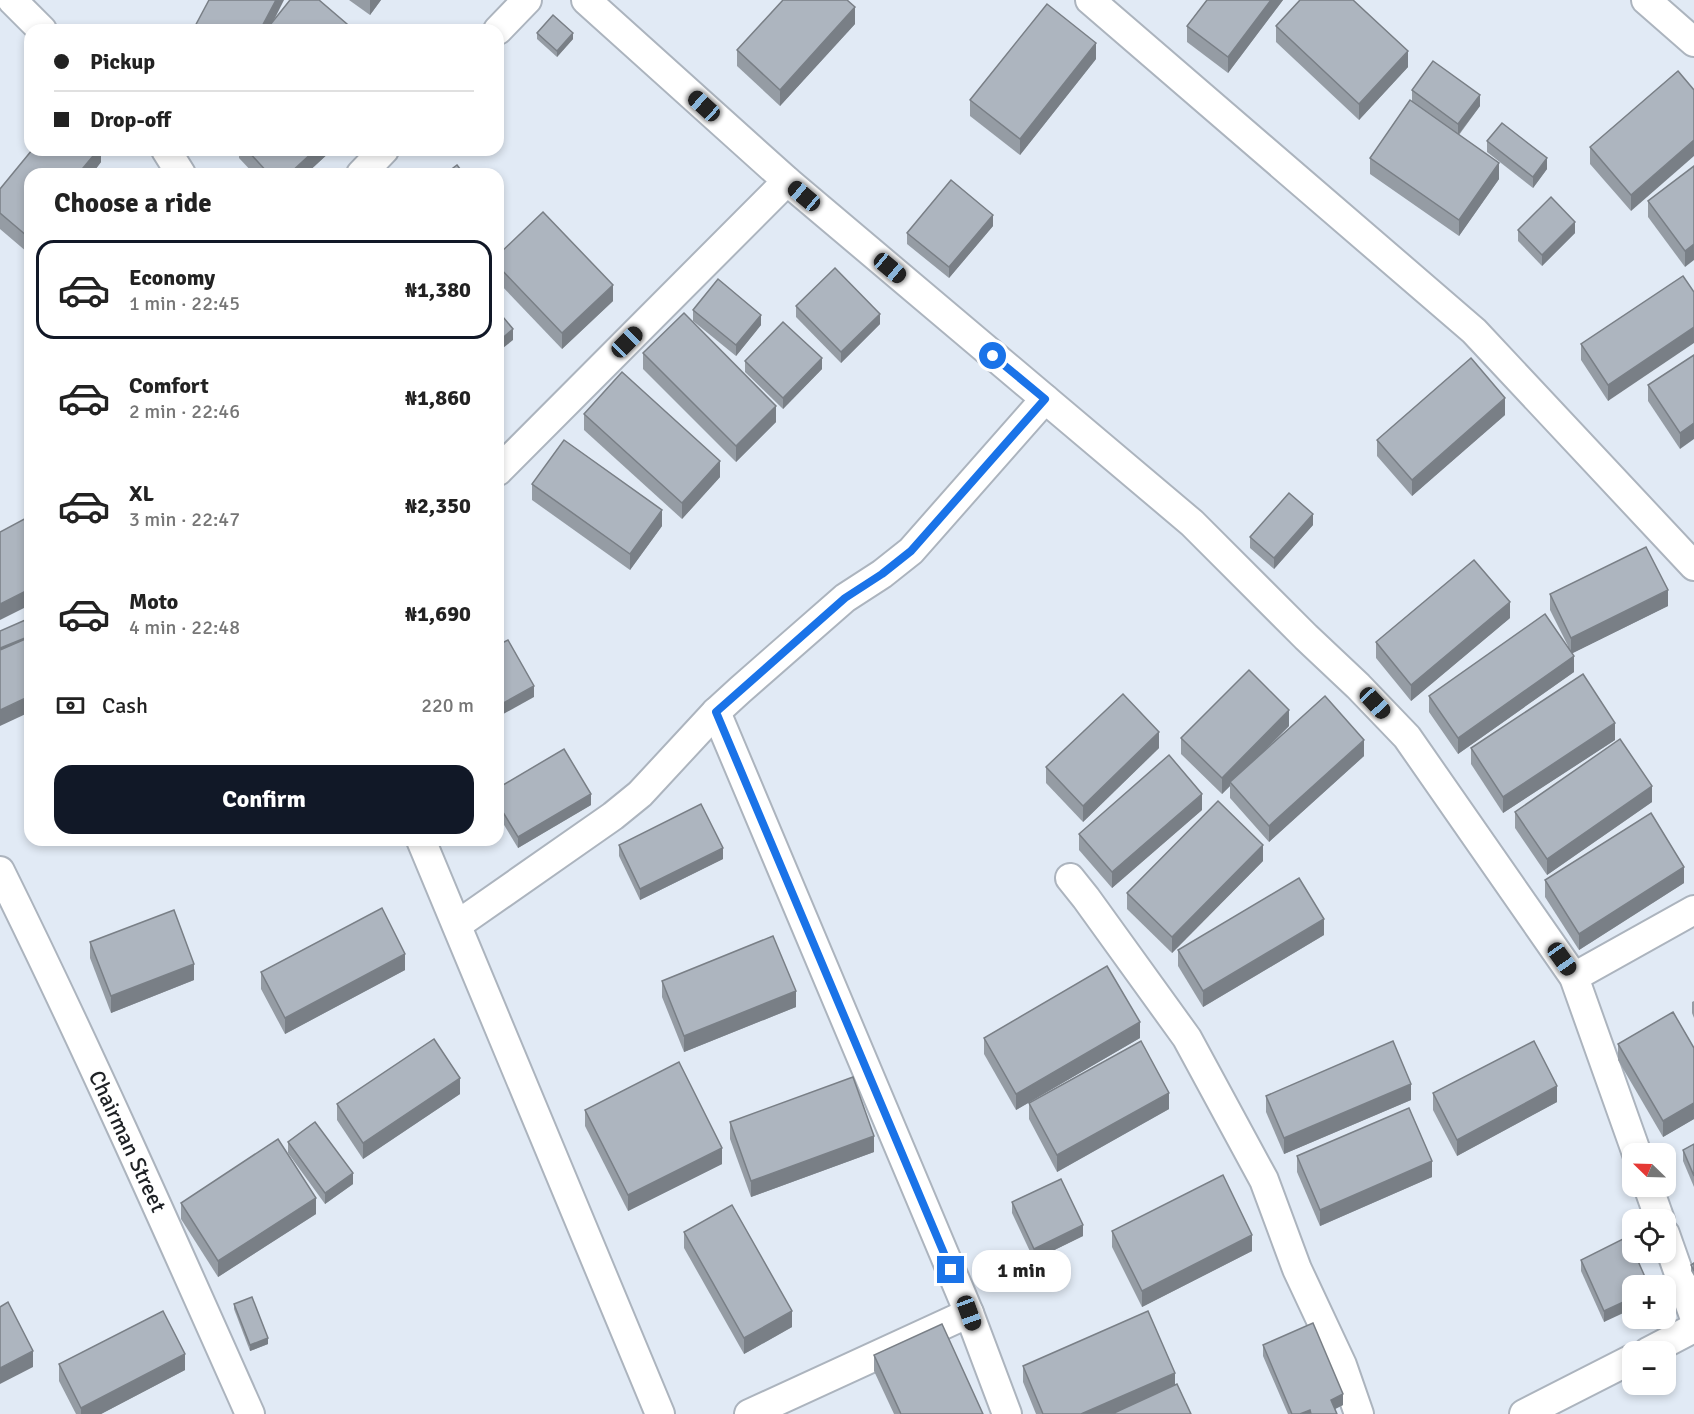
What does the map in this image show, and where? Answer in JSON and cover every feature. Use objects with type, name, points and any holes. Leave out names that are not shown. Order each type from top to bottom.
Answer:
[{"type":"street","points":[[12,0],[36,24]]},
{"type":"street","points":[[504,24],[527,0]]},
{"type":"street","points":[[586,0],[787,181],[1192,523],[1407,737],[1574,977],[1633,1143]]},
{"type":"street","points":[[1090,0],[1474,331],[1694,566]]},
{"type":"street","points":[[1646,0],[1694,42]]},
{"type":"street","points":[[368,168],[378,156]]},
{"type":"street","points":[[504,465],[787,181]]},
{"type":"street","points":[[457,925],[614,816],[640,794],[716,712],[845,598],[882,574],[911,551],[1045,399]]},
{"type":"street","points":[[716,712],[969,1313],[1007,1414]]},
{"type":"street","points":[[424,846],[660,1414]]},
{"type":"street","name":"Chairman Street","points":[[0,871],[54,980],[249,1414]]},
{"type":"street","points":[[1070,878],[1187,1038],[1264,1180],[1298,1269],[1342,1365],[1359,1414]]},
{"type":"street","points":[[1574,977],[1694,910]]},
{"type":"street","points":[[1675,1263],[1694,1316]]},
{"type":"street","points":[[749,1414],[969,1313]]},
{"type":"street","points":[[1669,1341],[1694,1328]]},
{"type":"street","points":[[1524,1414],[1622,1364]]},
{"type":"building","points":[[209,0],[276,0],[263,24],[196,24]]},
{"type":"building","points":[[290,0],[319,0],[347,24],[271,24]]},
{"type":"building","points":[[783,0],[847,0],[855,7],[780,90],[737,50]]},
{"type":"building","points":[[1207,0],[1271,0],[1228,57],[1187,26]]},
{"type":"building","points":[[1300,0],[1353,0],[1408,51],[1359,104],[1276,26]]},
{"type":"building","points":[[1047,4],[1096,43],[1020,139],[970,100]]},
{"type":"building","points":[[553,15],[573,33],[557,51],[537,33]]},
{"type":"building","points":[[1433,61],[1480,95],[1458,124],[1412,90]]},
{"type":"building","points":[[1678,71],[1694,90],[1694,140],[1631,195],[1590,147]]},
{"type":"building","points":[[1410,100],[1499,163],[1459,220],[1370,158]]},
{"type":"building","points":[[1502,123],[1547,158],[1533,177],[1487,141]]},
{"type":"building","points":[[27,156],[93,156],[83,168],[24,168],[24,233],[0,213],[0,189]]},
{"type":"building","points":[[252,156],[308,156],[296,168],[264,168]]},
{"type":"building","points":[[1694,166],[1694,244],[1685,251],[1648,201]]},
{"type":"building","points":[[951,180],[993,215],[949,267],[907,233]]},
{"type":"building","points":[[1551,197],[1575,222],[1542,255],[1518,230]]},
{"type":"building","points":[[543,212],[613,285],[562,333],[504,272],[504,249]]},
{"type":"building","points":[[835,268],[880,314],[841,352],[796,306]]},
{"type":"building","points":[[1683,276],[1694,292],[1694,327],[1608,385],[1581,344]]},
{"type":"building","points":[[718,279],[761,315],[736,345],[693,310]]},
{"type":"building","points":[[684,313],[776,406],[736,446],[643,353]]},
{"type":"building","points":[[504,318],[513,329],[504,337]]},
{"type":"building","points":[[783,322],[822,358],[783,398],[745,361]]},
{"type":"building","points":[[1694,355],[1694,423],[1680,433],[1648,385]]},
{"type":"building","points":[[1471,358],[1505,398],[1412,480],[1377,440]]},
{"type":"building","points":[[622,372],[720,461],[682,503],[584,414]]},
{"type":"building","points":[[564,440],[662,510],[630,554],[532,484]]},
{"type":"building","points":[[1289,493],[1313,514],[1274,558],[1250,537]]},
{"type":"building","points":[[24,519],[24,592],[0,604],[0,532]]},
{"type":"building","points":[[1646,547],[1668,590],[1571,638],[1550,594]]},
{"type":"building","points":[[1474,560],[1510,602],[1411,685],[1376,642]]},
{"type":"building","points":[[1545,614],[1574,656],[1458,738],[1429,696]]},
{"type":"building","points":[[24,621],[24,638],[0,648],[0,631]]},
{"type":"building","points":[[24,640],[24,699],[0,710],[0,650]]},
{"type":"building","points":[[508,640],[534,686],[504,703],[504,642]]},
{"type":"building","points":[[1249,670],[1289,710],[1222,778],[1181,738]]},
{"type":"building","points":[[1583,674],[1615,723],[1503,797],[1471,748]]},
{"type":"building","points":[[1123,694],[1159,732],[1083,806],[1046,767]]},
{"type":"building","points":[[1325,696],[1364,740],[1269,826],[1230,782]]},
{"type":"building","points":[[1620,739],[1652,786],[1547,859],[1515,812]]},
{"type":"building","points":[[564,749],[591,794],[518,837],[504,814],[504,784]]},
{"type":"building","points":[[1169,755],[1202,794],[1112,872],[1079,834]]},
{"type":"building","points":[[1218,801],[1263,845],[1172,937],[1127,893]]},
{"type":"building","points":[[701,804],[723,848],[640,889],[619,845]]},
{"type":"building","points":[[1651,813],[1684,867],[1579,934],[1545,880]]},
{"type":"building","points":[[1299,878],[1324,919],[1203,991],[1178,950]]},
{"type":"building","points":[[382,908],[405,954],[285,1018],[261,972]]},
{"type":"building","points":[[174,910],[194,964],[111,996],[90,942]]},
{"type":"building","points":[[773,936],[796,991],[684,1036],[662,981]]},
{"type":"building","points":[[1107,966],[1140,1022],[1016,1094],[984,1038]]},
{"type":"building","points":[[1673,1012],[1694,1048],[1694,1103],[1663,1121],[1618,1044]]},
{"type":"building","points":[[434,1039],[460,1078],[363,1143],[337,1104]]},
{"type":"building","points":[[1141,1041],[1169,1093],[1057,1155],[1029,1103]]},
{"type":"building","points":[[1393,1041],[1411,1084],[1284,1138],[1266,1096]]},
{"type":"building","points":[[1534,1041],[1557,1086],[1457,1140],[1433,1093]]},
{"type":"building","points":[[679,1062],[722,1148],[628,1195],[585,1110]]},
{"type":"building","points":[[853,1077],[874,1136],[751,1181],[730,1122]]},
{"type":"building","points":[[1409,1108],[1432,1161],[1320,1210],[1297,1156]]},
{"type":"building","points":[[315,1122],[353,1173],[325,1193],[288,1142]]},
{"type":"building","points":[[278,1139],[316,1198],[218,1261],[181,1203]]},
{"type":"building","points":[[1694,1144],[1694,1176],[1683,1150]]},
{"type":"building","points":[[1223,1175],[1252,1235],[1142,1291],[1112,1231]]},
{"type":"building","points":[[1061,1179],[1083,1225],[1034,1249],[1012,1202]]},
{"type":"building","points":[[732,1205],[792,1311],[744,1338],[684,1232]]},
{"type":"building","points":[[1622,1240],[1622,1263],[1639,1263],[1644,1275],[1622,1275],[1622,1303],[1604,1311],[1581,1260]]},
{"type":"building","points":[[252,1297],[268,1338],[250,1345],[234,1304]]},
{"type":"building","points":[[8,1302],[33,1351],[0,1368],[0,1307]]},
{"type":"building","points":[[163,1311],[185,1354],[81,1408],[59,1364]]},
{"type":"building","points":[[1148,1311],[1175,1373],[1081,1414],[1043,1414],[1023,1366]]},
{"type":"building","points":[[1313,1323],[1343,1394],[1331,1400],[1337,1414],[1311,1414],[1310,1410],[1292,1414],[1263,1345]]},
{"type":"building","points":[[942,1324],[983,1414],[901,1414],[874,1355]]},
{"type":"building","points":[[1177,1384],[1191,1414],[1112,1414]]},
{"type":"route","points":[[951,1270],[716,712],[845,598],[882,574],[911,551],[1045,399],[993,356]]}]
